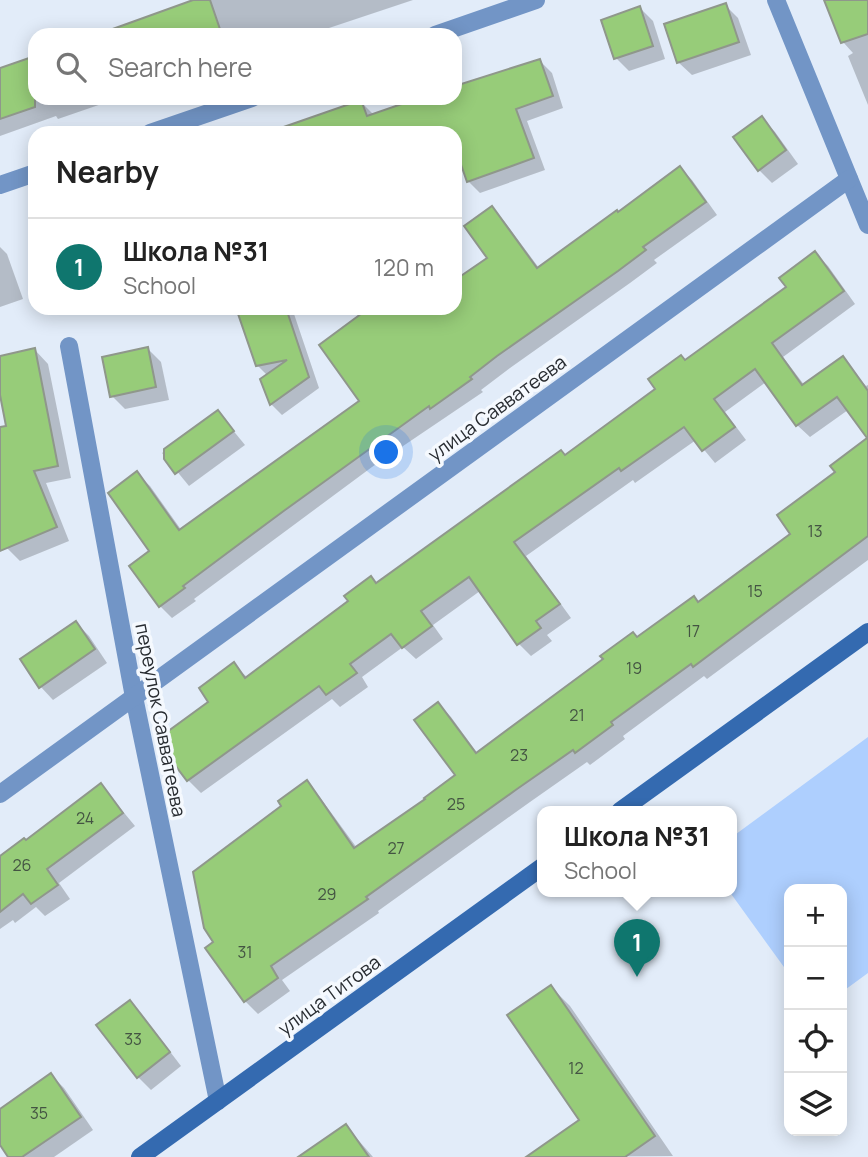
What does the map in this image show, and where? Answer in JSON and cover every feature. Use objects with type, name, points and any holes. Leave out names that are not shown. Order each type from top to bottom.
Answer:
[{"type":"main road","points":[[627,806],[868,632]]},
{"type":"main road","name":"улица Титова","points":[[140,1157],[537,871]]},
{"type":"street","points":[[455,28],[536,0]]},
{"type":"street","points":[[776,0],[868,225]]},
{"type":"street","points":[[170,126],[232,105]]},
{"type":"street","points":[[0,185],[28,175]]},
{"type":"street","name":"улица Савватеева","points":[[0,794],[849,179]]},
{"type":"street","name":"переулок Савватеева","points":[[69,346],[134,696],[218,1101]]},
{"type":"shaded area","points":[[868,737],[868,973],[847,988],[847,884],[784,884],[784,967],[733,897],[737,897],[737,833]]},
{"type":"building","points":[[193,0],[210,0],[220,28],[116,28]]},
{"type":"building","points":[[824,0],[868,0],[868,34],[841,43]]},
{"type":"building","points":[[726,3],[739,42],[677,63],[664,24]]},
{"type":"building","points":[[640,6],[653,46],[614,59],[601,20]]},
{"type":"building","points":[[28,58],[28,105],[35,107],[0,119],[0,68]]},
{"type":"building","points":[[540,59],[553,96],[516,109],[534,158],[467,182],[462,167],[462,126],[287,126],[347,105],[363,105],[367,116],[399,105],[462,105],[462,84]]},
{"type":"building","points":[[762,116],[786,150],[758,171],[733,137]]},
{"type":"building","points":[[680,166],[706,202],[643,247],[646,250],[618,271],[497,356],[470,377],[472,379],[430,409],[429,406],[285,510],[159,607],[129,566],[149,551],[108,493],[137,471],[179,530],[359,401],[319,345],[360,315],[462,315],[462,275],[487,258],[464,226],[492,206],[537,268],[617,210],[618,212]]},
{"type":"building","points":[[815,251],[844,291],[772,343],[802,385],[843,356],[868,391],[868,536],[693,667],[691,664],[611,722],[613,725],[575,753],[573,750],[517,789],[366,897],[368,899],[271,966],[278,978],[244,1002],[205,948],[213,942],[204,928],[193,872],[281,806],[278,801],[307,780],[354,848],[455,775],[414,720],[438,702],[476,753],[603,659],[600,656],[633,632],[637,637],[694,596],[698,602],[790,534],[777,515],[835,472],[830,466],[867,438],[837,397],[796,426],[755,369],[714,399],[735,427],[702,451],[684,427],[621,471],[619,468],[514,542],[560,604],[536,621],[541,628],[517,645],[469,577],[421,611],[432,626],[402,648],[391,634],[350,664],[357,673],[326,695],[319,686],[187,781],[156,740],[208,702],[199,688],[234,662],[245,678],[348,601],[344,596],[371,576],[376,583],[561,450],[565,455],[655,389],[648,379],[681,355],[685,360],[786,287],[779,278]]},
{"type":"building","points":[[238,315],[288,315],[309,377],[270,405],[260,379],[287,360],[256,366]]},
{"type":"building","points":[[148,347],[156,387],[110,397],[102,357]]},
{"type":"building","points":[[35,348],[58,466],[34,471],[57,527],[0,551],[0,427],[6,426],[0,395],[0,356]]},
{"type":"building","points":[[218,410],[234,431],[175,474],[164,459],[164,449]]},
{"type":"building","points":[[76,621],[95,649],[39,688],[20,659]]},
{"type":"building","points":[[101,783],[123,813],[47,869],[58,885],[31,904],[23,894],[0,912],[0,856],[24,838],[26,840]]},
{"type":"building","points":[[551,985],[655,1136],[625,1157],[526,1157],[579,1120],[507,1015]]},
{"type":"building","points":[[130,1000],[170,1052],[137,1078],[96,1025]]},
{"type":"building","points":[[51,1073],[81,1117],[22,1157],[8,1157],[0,1145],[0,1109]]},
{"type":"building","points":[[346,1124],[369,1157],[298,1157]]},
{"type":"place","name":"Школа №31","points":[[637,977]]}]
